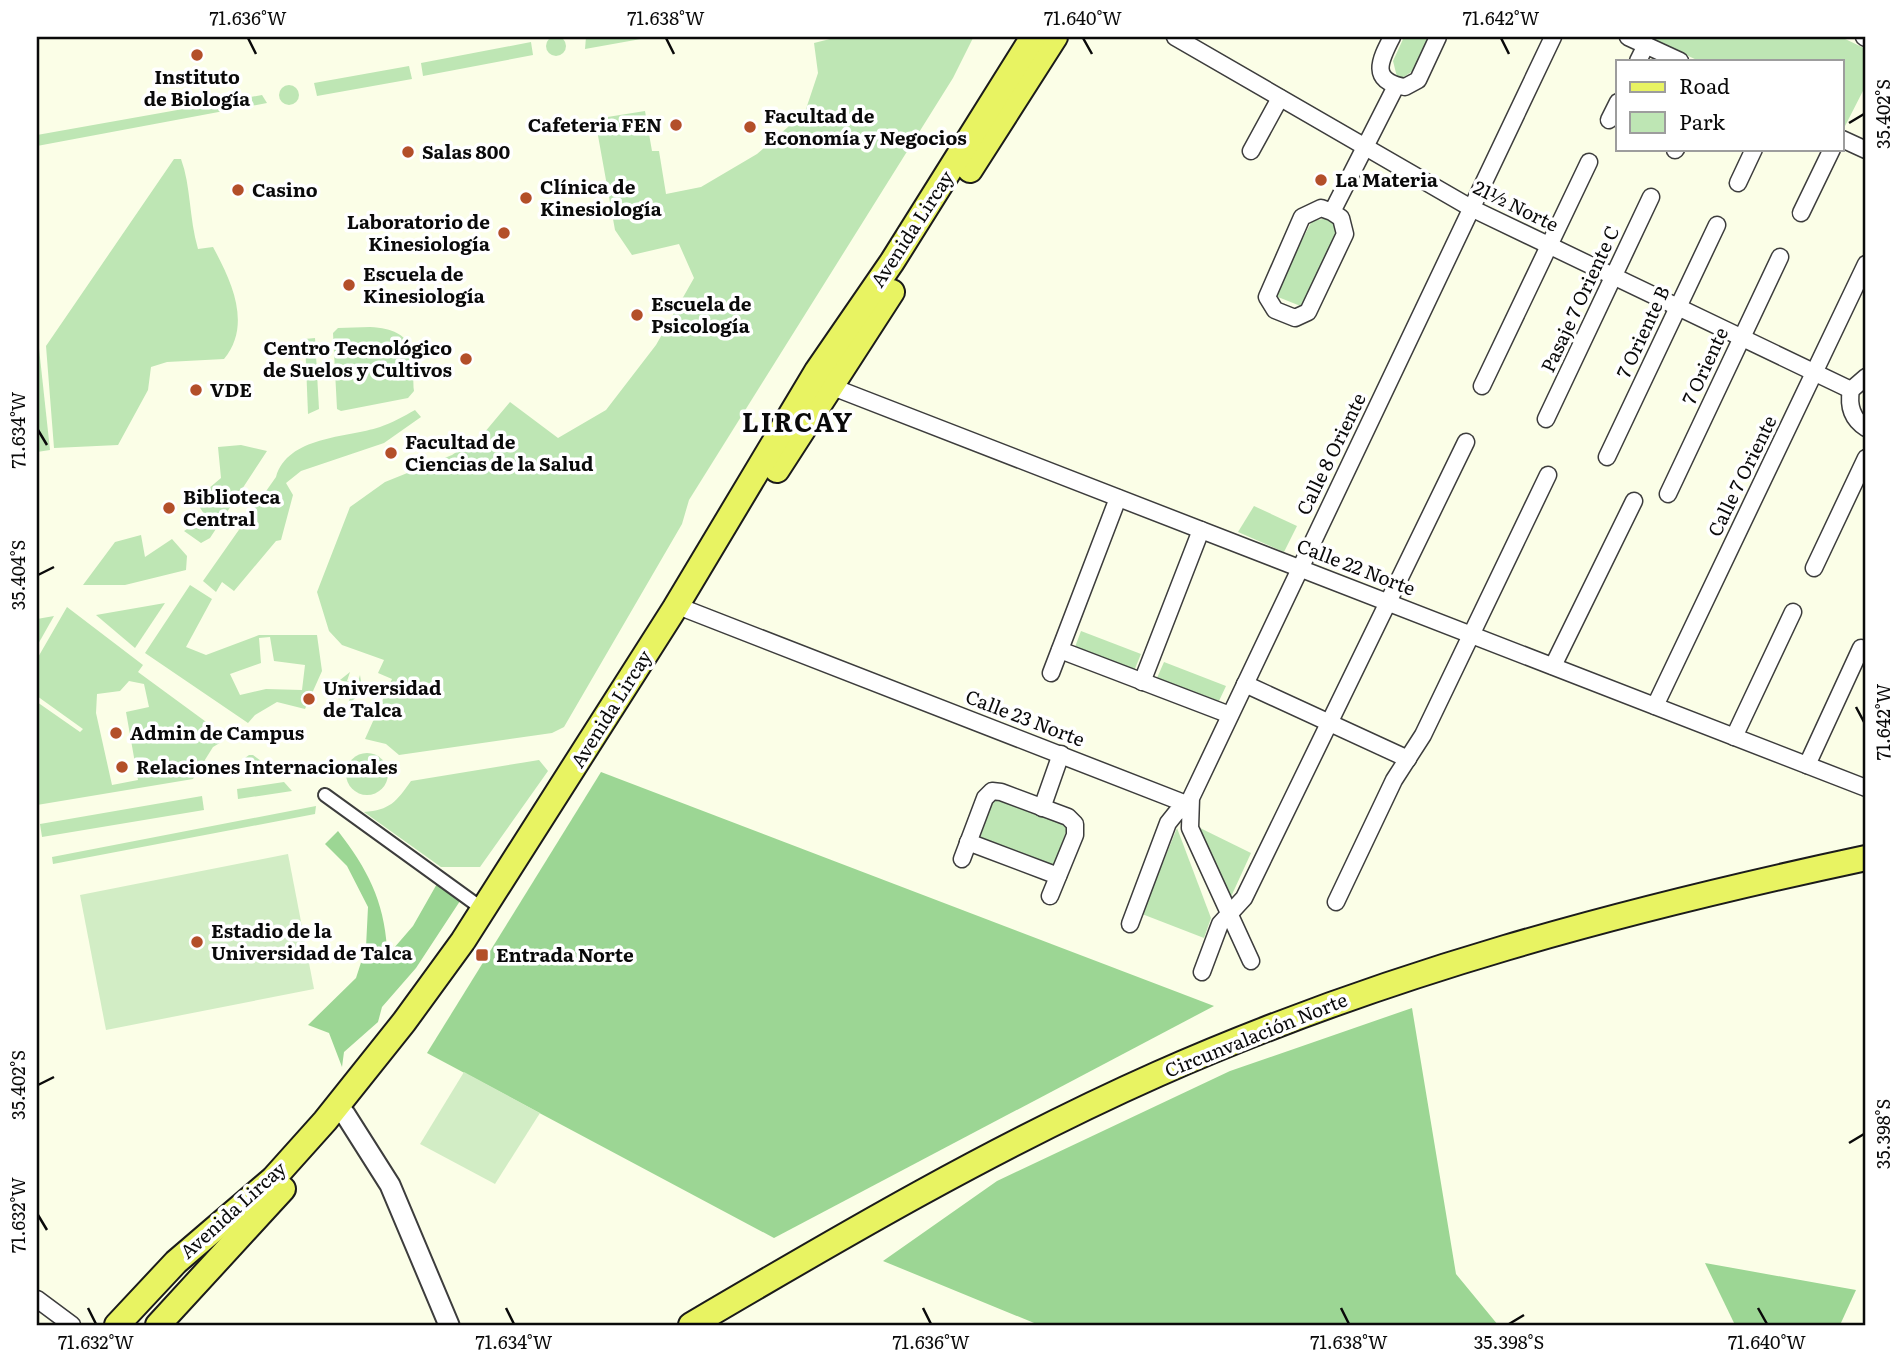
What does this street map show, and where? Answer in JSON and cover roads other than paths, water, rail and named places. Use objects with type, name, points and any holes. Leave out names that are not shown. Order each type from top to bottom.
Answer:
[{"type":"main road","name":"Avenida Lircay","points":[[158,1325],[277,1195],[345,1114],[479,940],[597,760],[892,262],[1032,37]]},
{"type":"main road","name":"Avenida Lircay","points":[[117,1325],[176,1262],[273,1179],[404,1022],[484,910],[824,378],[1055,37]]},
{"type":"main road","name":"Circunvalación Norte","points":[[691,1325],[872,1219],[993,1153],[1148,1079],[1251,1035],[1367,991],[1545,934],[1665,902],[1866,858]]},
{"type":"street","name":"21½ Norte","points":[[1175,37],[1472,208],[1852,390]]},
{"type":"street","points":[[1392,37],[1378,65],[1384,78],[1396,86],[1405,87],[1418,80],[1438,37]]},
{"type":"street","name":"Calle 8 Oriente","points":[[1130,924],[1168,823],[1176,813],[1189,806],[1553,37]]},
{"type":"street","points":[[1628,37],[1678,60]]},
{"type":"street","points":[[1639,60],[1647,45]]},
{"type":"street","points":[[1332,212],[1396,86]]},
{"type":"street","points":[[1251,151],[1280,98]]},
{"type":"street","points":[[1609,120],[1616,106]]},
{"type":"street","points":[[1843,139],[1866,150]]},
{"type":"street","points":[[1738,183],[1754,150]]},
{"type":"street","points":[[1801,213],[1832,150]]},
{"type":"street","points":[[1482,386],[1589,162]]},
{"type":"street","name":"Pasaje 7 Oriente C","points":[[1546,419],[1651,197]]},
{"type":"street","points":[[1321,208],[1332,212],[1340,218],[1345,234],[1308,312],[1295,318],[1275,310],[1267,297],[1302,217],[1321,208]]},
{"type":"street","name":"7 Oriente B","points":[[1606,457],[1717,225]]},
{"type":"street","name":"7 Oriente","points":[[1668,494],[1780,257]]},
{"type":"street","name":"Calle 7 Oriente","points":[[1655,706],[1866,264]]},
{"type":"street","points":[[1866,377],[1852,390],[1850,401],[1853,415],[1866,428]]},
{"type":"street","name":"Calle 22 Norte","points":[[824,378],[1118,498],[1866,788]]},
{"type":"street","points":[[1202,972],[1220,924],[1244,898],[1466,442]]},
{"type":"street","points":[[1814,568],[1866,458]]},
{"type":"street","points":[[1336,902],[1408,759],[1423,735],[1548,475]]},
{"type":"street","points":[[1051,673],[1118,498]]},
{"type":"street","points":[[1553,666],[1634,501]]},
{"type":"street","points":[[1142,682],[1200,530]]},
{"type":"street","name":"Calle 23 Norte","points":[[688,610],[1189,806]]},
{"type":"street","points":[[1734,737],[1793,612]]},
{"type":"street","points":[[1807,765],[1861,648]]},
{"type":"street","points":[[1060,650],[1230,715]]},
{"type":"street","points":[[1245,684],[1408,759]]},
{"type":"street","points":[[1042,808],[1061,754]]},
{"type":"street","points":[[962,859],[985,798],[992,791],[1068,817],[1075,824],[1075,835],[1050,896]]},
{"type":"street","points":[[325,795],[484,910]]},
{"type":"street","points":[[1189,806],[1190,828],[1251,961]]},
{"type":"street","points":[[968,842],[1058,876]]},
{"type":"street","points":[[345,1114],[390,1185],[449,1325]]},
{"type":"street","points":[[37,1299],[72,1325]]},
{"type":"place","name":"Instituto de Biología","points":[[197,55]]},
{"type":"place","name":"Cafeteria FEN","points":[[676,125]]},
{"type":"place","name":"Facultad de Economía y Negocios","points":[[750,127]]},
{"type":"place","name":"Salas 800","points":[[408,152]]},
{"type":"place","name":"La Materia","points":[[1321,180]]},
{"type":"place","name":"Casino","points":[[238,190]]},
{"type":"place","name":"Clínica de Kinesiología","points":[[526,198]]},
{"type":"place","name":"Laboratorio de Kinesiología","points":[[504,233]]},
{"type":"place","name":"Escuela de Kinesiología","points":[[349,285]]},
{"type":"place","name":"Escuela de Psicología","points":[[637,315]]},
{"type":"place","name":"Centro Tecnológico de Suelos y Cultivos","points":[[466,359]]},
{"type":"place","name":"VDE","points":[[196,390]]},
{"type":"place","name":"Facultad de Ciencias de la Salud","points":[[391,453]]},
{"type":"place","name":"Biblioteca Central","points":[[169,508]]},
{"type":"place","name":"Universidad de Talca","points":[[309,699]]},
{"type":"place","name":"Admin de Campus","points":[[116,733]]},
{"type":"place","name":"Relaciones Internacionales","points":[[122,767]]},
{"type":"place","name":"Estadio de la Universidad de Talca","points":[[197,942]]},
{"type":"place","name":"Entrada Norte","points":[[482,955]]},
{"type":"district","name":"LIRCAY","points":[[798,423]]}]
